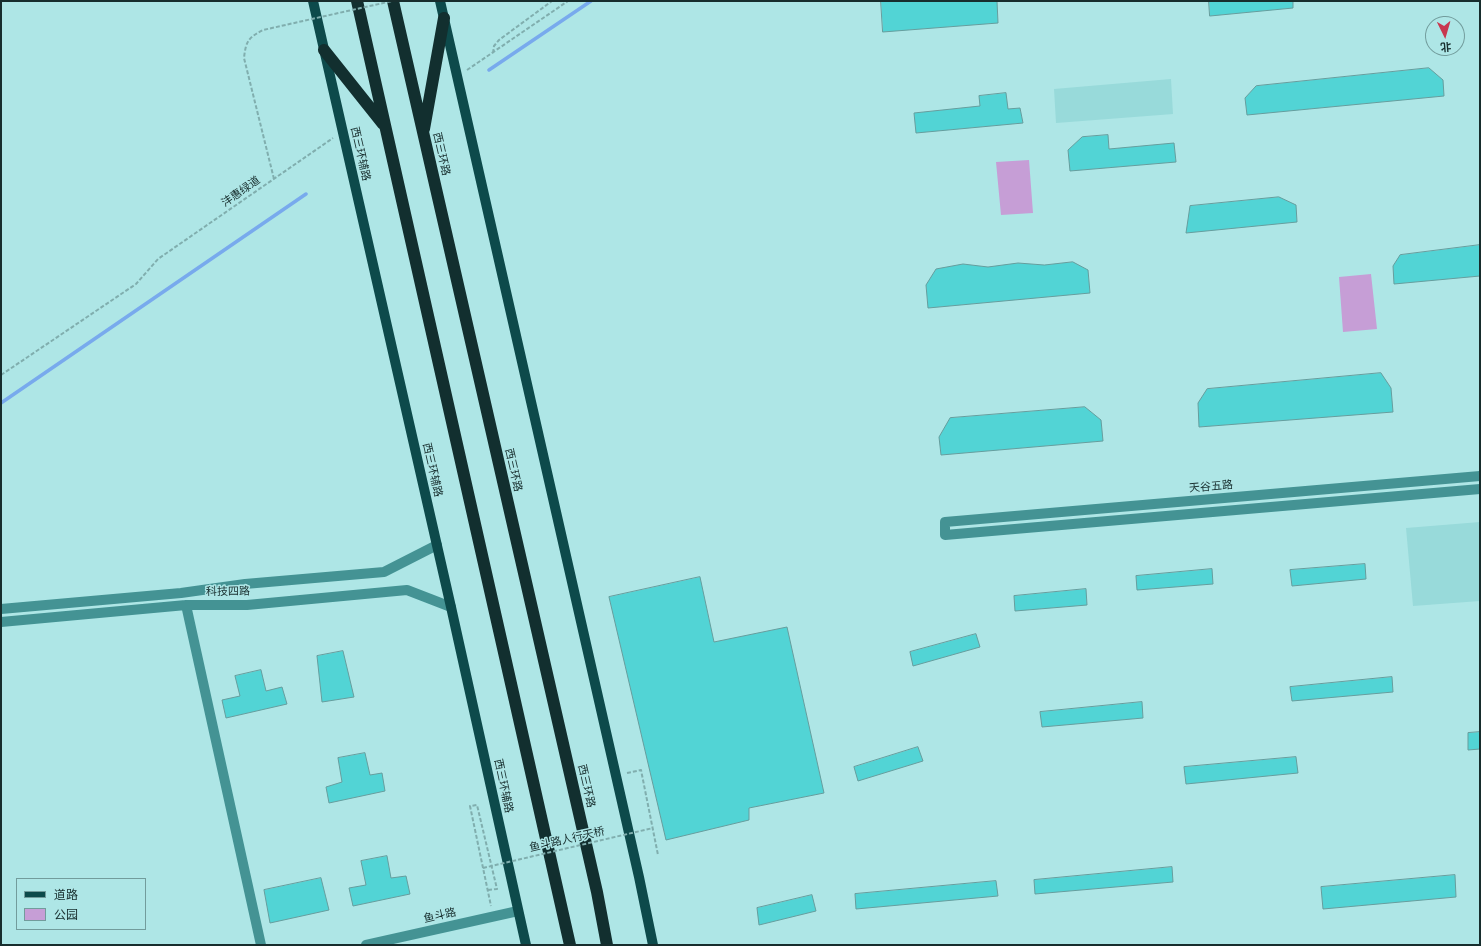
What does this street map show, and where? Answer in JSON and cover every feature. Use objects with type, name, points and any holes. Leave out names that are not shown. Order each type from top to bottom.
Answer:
[{"type":"highway","points":[[357,1],[570,945]]},
{"type":"highway","name":"西三环路","points":[[392,1],[597,892],[607,945]]},
{"type":"highway","points":[[423,134],[444,18]]},
{"type":"highway","points":[[324,50],[385,127]]},
{"type":"main road","name":"西三环辅路","points":[[313,1],[452,607],[526,945]]},
{"type":"main road","points":[[440,1],[616,775],[653,945]]},
{"type":"street","name":"天谷五路","points":[[1480,476],[945,522],[945,535],[1480,489]]},
{"type":"street","name":"科技四路","points":[[1,609],[181,593],[245,584],[384,572],[437,545]]},
{"type":"street","name":"科技四路","points":[[1,622],[186,605],[247,605],[407,590],[452,607]]},
{"type":"street","points":[[186,605],[261,945]]},
{"type":"street","name":"鱼斗路","points":[[366,945],[518,910]]},
{"type":"path","name":"沣惠绿道","points":[[1,375],[136,284],[158,259],[274,178],[244,58],[245,47],[251,37],[263,30],[392,1]]},
{"type":"path","points":[[493,53],[494,46],[509,32],[552,1]]},
{"type":"path","points":[[457,76],[568,1]]},
{"type":"path","points":[[274,178],[342,131]]},
{"type":"path","points":[[616,775],[641,770],[658,855]]},
{"type":"path","points":[[477,805],[497,889],[488,890],[483,868],[470,806],[477,805]]},
{"type":"path","name":"鱼斗路人行天桥","points":[[483,868],[653,828]]},
{"type":"shaded area","points":[[1171,79],[1173,114],[1056,123],[1054,89]]},
{"type":"shaded area","points":[[1480,522],[1480,601],[1413,606],[1406,528]]},
{"type":"green space","points":[[1029,160],[1033,213],[1001,215],[996,162]]},
{"type":"green space","points":[[1371,274],[1377,329],[1343,332],[1339,277]]},
{"type":"building","points":[[881,1],[997,1],[998,23],[883,32]]},
{"type":"building","points":[[1209,1],[1293,1],[1293,8],[1210,16]]},
{"type":"building","points":[[1429,68],[1443,80],[1444,96],[1247,115],[1245,98],[1256,86]]},
{"type":"building","points":[[1006,93],[1008,109],[1020,108],[1023,123],[916,133],[914,113],[980,106],[979,96]]},
{"type":"building","points":[[1108,135],[1109,149],[1174,143],[1176,162],[1070,171],[1068,150],[1082,137]]},
{"type":"building","points":[[1279,197],[1296,205],[1297,222],[1186,233],[1190,206]]},
{"type":"building","points":[[1480,245],[1480,276],[1394,284],[1393,266],[1400,255]]},
{"type":"building","points":[[1073,262],[1088,270],[1090,293],[928,308],[926,285],[936,269],[963,264],[988,267],[1018,263],[1044,265]]},
{"type":"building","points":[[1381,373],[1391,388],[1393,412],[1199,427],[1198,403],[1207,389]]},
{"type":"building","points":[[1085,407],[1101,420],[1103,441],[941,455],[939,437],[950,418]]},
{"type":"building","points":[[1365,564],[1366,579],[1292,586],[1290,570]]},
{"type":"building","points":[[1212,569],[1213,584],[1137,590],[1136,576]]},
{"type":"building","points":[[700,577],[714,642],[787,627],[824,793],[749,808],[749,820],[666,840],[609,597]]},
{"type":"building","points":[[1086,589],[1087,605],[1015,611],[1014,596]]},
{"type":"building","points":[[976,634],[980,647],[913,666],[910,652]]},
{"type":"building","points":[[343,651],[354,697],[322,702],[317,656]]},
{"type":"building","points":[[261,670],[266,691],[282,687],[287,704],[226,718],[222,700],[240,696],[235,676]]},
{"type":"building","points":[[1392,677],[1393,692],[1292,701],[1290,687]]},
{"type":"building","points":[[1142,702],[1143,718],[1042,727],[1040,712]]},
{"type":"building","points":[[1480,732],[1480,749],[1468,750],[1468,733]]},
{"type":"building","points":[[918,747],[923,761],[858,781],[854,767]]},
{"type":"building","points":[[365,753],[370,775],[382,773],[385,791],[329,803],[326,787],[342,782],[338,758]]},
{"type":"building","points":[[1296,757],[1298,773],[1186,784],[1184,767]]},
{"type":"building","points":[[387,856],[391,878],[406,876],[410,894],[353,906],[349,888],[366,885],[361,861]]},
{"type":"building","points":[[1172,867],[1173,882],[1035,894],[1034,880]]},
{"type":"building","points":[[1455,875],[1456,897],[1323,909],[1321,887]]},
{"type":"building","points":[[321,878],[329,910],[270,923],[264,890]]},
{"type":"building","points":[[996,881],[998,896],[856,909],[855,894]]},
{"type":"building","points":[[812,895],[816,911],[759,925],[757,908]]},
{"type":"waterway","points":[[489,70],[591,1]]},
{"type":"waterway","points":[[1,403],[306,194]]}]
